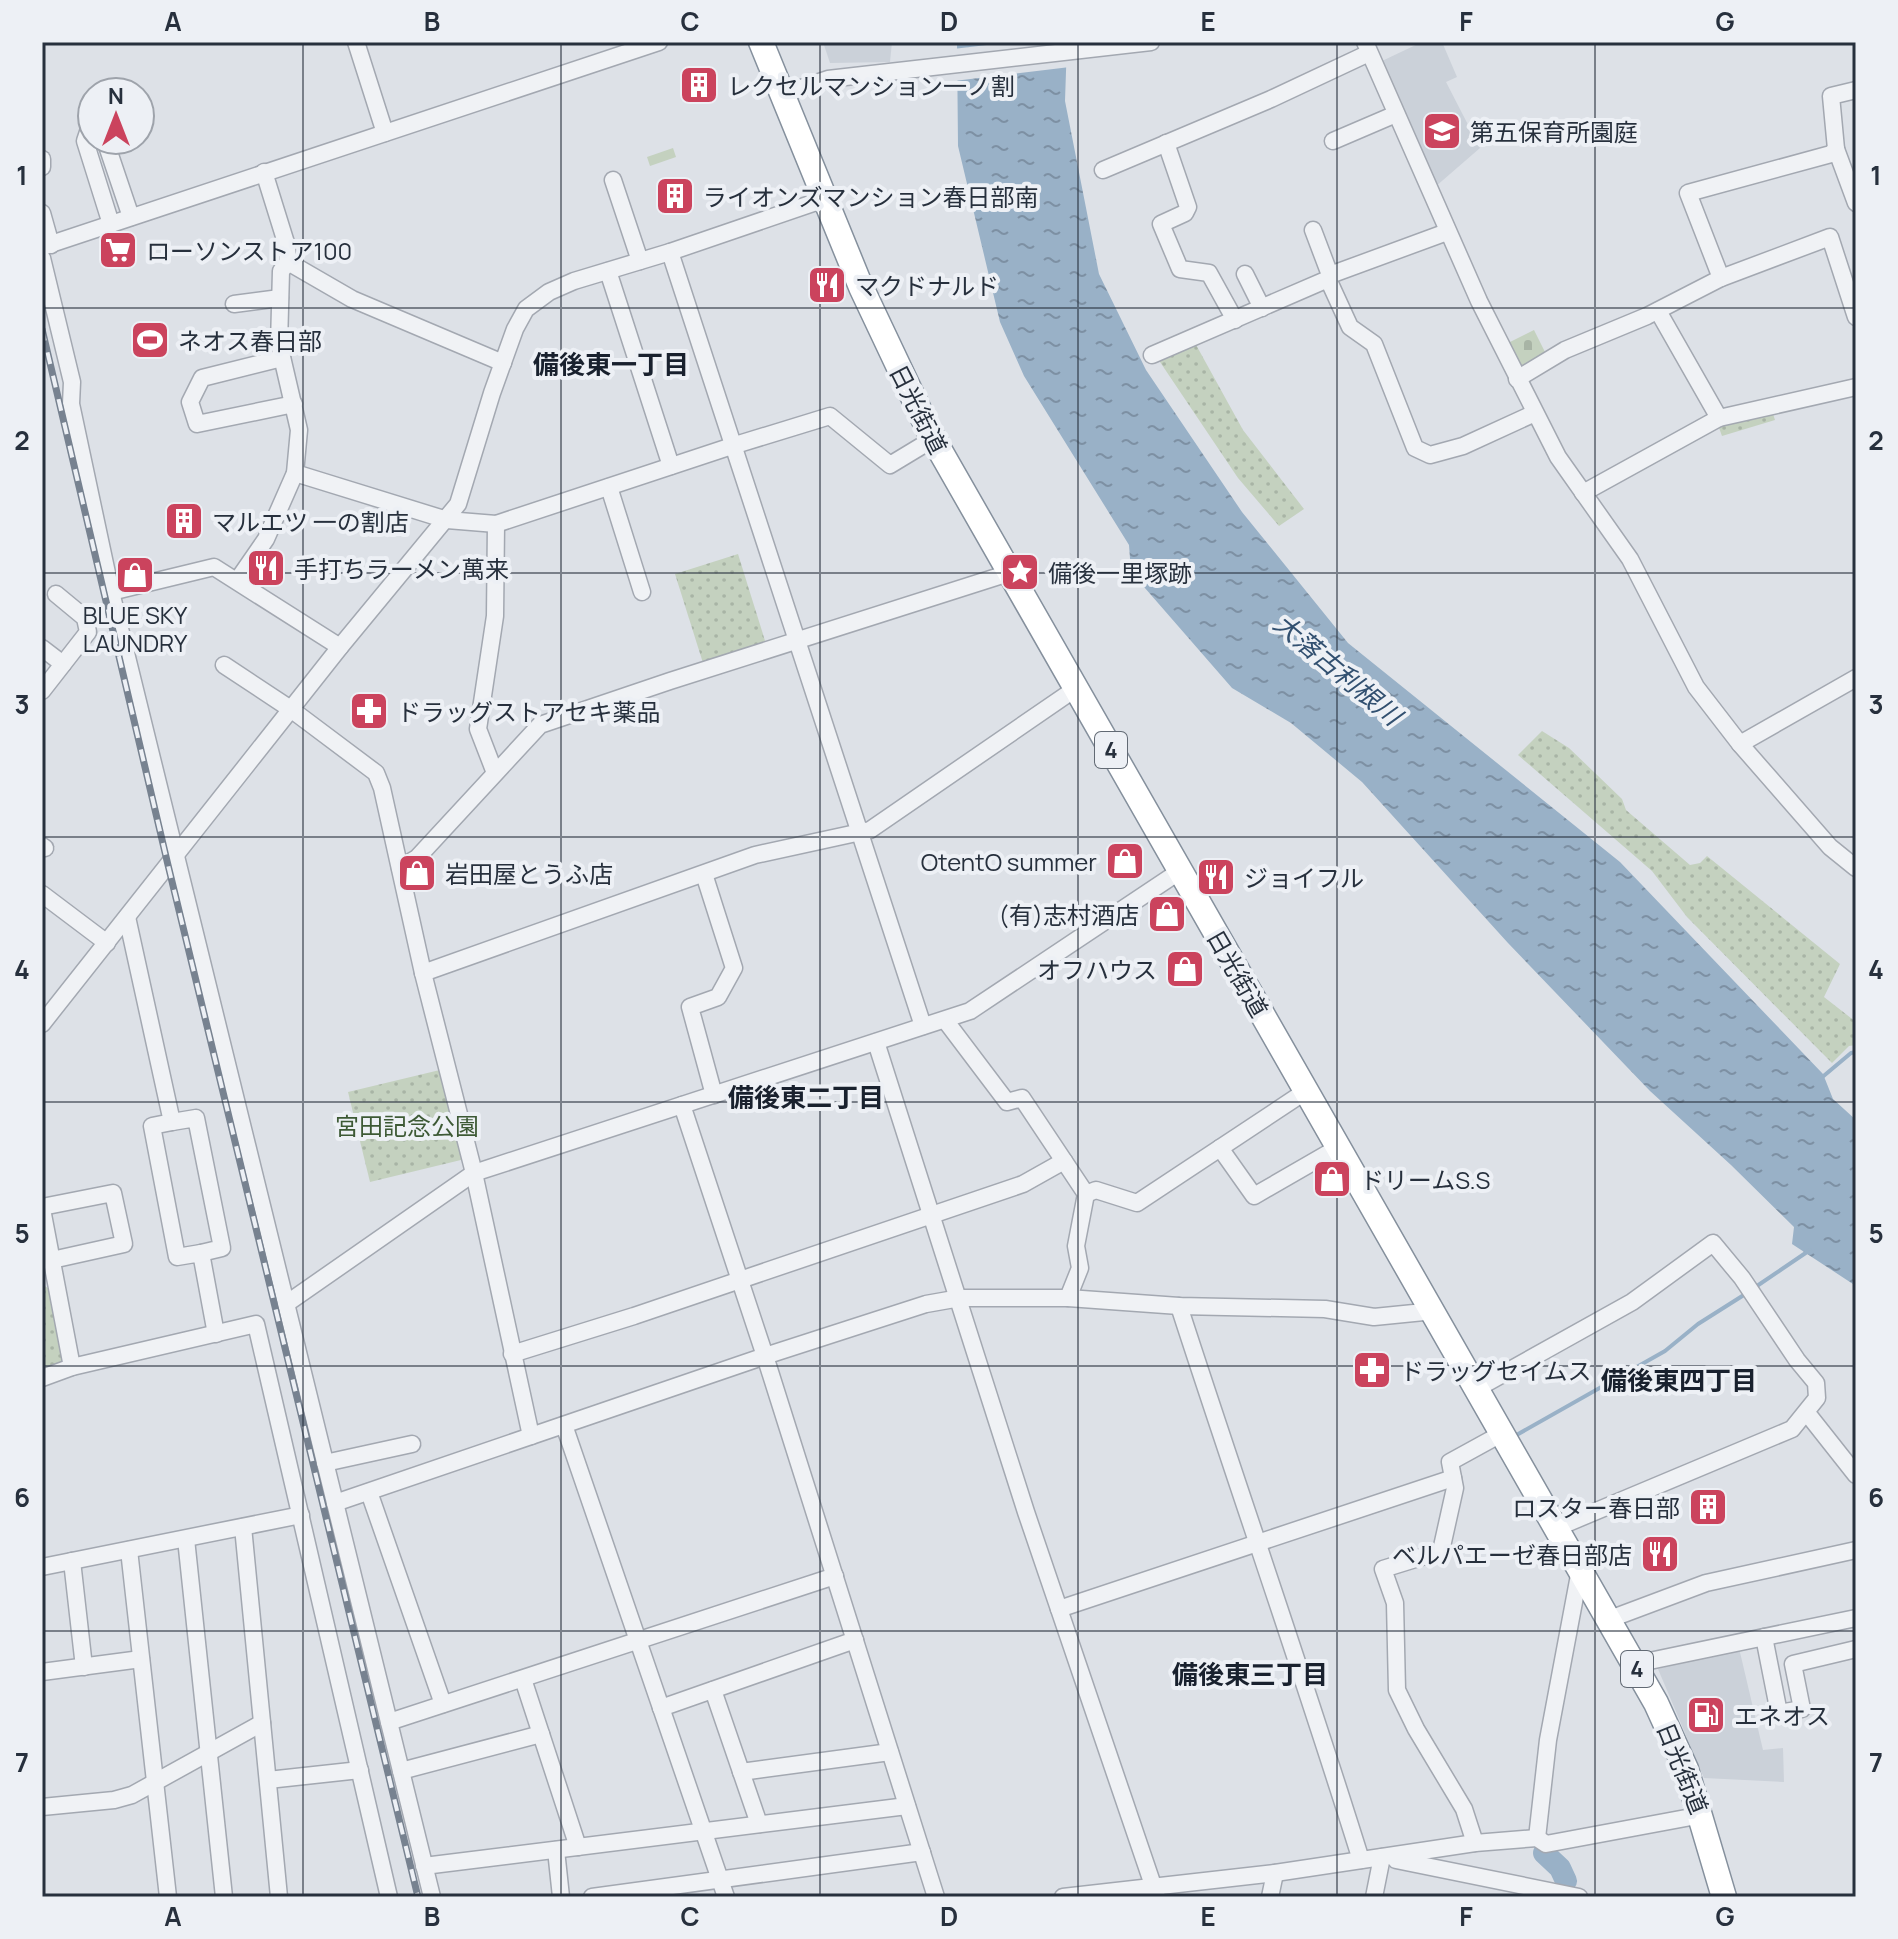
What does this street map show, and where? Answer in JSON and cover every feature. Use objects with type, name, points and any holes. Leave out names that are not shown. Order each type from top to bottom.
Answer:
[{"type":"highway","name":"日光街道","points":[[761,42],[867,300],[933,439],[1635,1664],[1686,1769],[1724,1897]]},
{"type":"street","points":[[356,42],[385,133]]},
{"type":"street","points":[[45,250],[131,217],[659,42]]},
{"type":"street","points":[[783,94],[828,79],[1079,46],[1151,42]]},
{"type":"street","points":[[1103,170],[1367,48],[1447,232],[1558,457],[1630,559],[1696,687],[1740,744],[1830,847],[1856,868]]},
{"type":"street","points":[[1856,90],[1831,96],[1836,149],[1856,203]]},
{"type":"street","points":[[1333,141],[1396,114]]},
{"type":"street","points":[[1166,143],[1188,207],[1185,213],[1161,224],[1180,269],[1209,273],[1235,320]]},
{"type":"street","points":[[1721,278],[1688,193],[1831,154],[1836,149]]},
{"type":"street","points":[[90,156],[111,224]]},
{"type":"street","points":[[110,156],[131,217]]},
{"type":"street","points":[[42,159],[42,167]]},
{"type":"street","points":[[237,581],[266,539],[295,473],[299,430],[279,344],[281,271],[288,262],[287,246],[264,172]]},
{"type":"street","points":[[613,180],[640,261]]},
{"type":"street","points":[[42,1024],[340,647],[458,504],[503,363],[526,309],[549,292],[825,199]]},
{"type":"street","points":[[42,213],[45,250],[72,382],[71,404],[111,592],[432,1897]]},
{"type":"street","points":[[1313,230],[1350,327],[1374,344],[1415,448],[1430,455],[1463,446],[1535,413]]},
{"type":"street","points":[[1152,355],[1329,277],[1447,232]]},
{"type":"street","points":[[1517,379],[1565,350],[1658,311],[1721,278],[1830,237],[1856,317]]},
{"type":"street","points":[[670,252],[923,1026]]},
{"type":"street","points":[[288,262],[352,299],[503,363]]},
{"type":"street","points":[[608,271],[671,466]]},
{"type":"street","points":[[1245,274],[1262,308]]},
{"type":"street","points":[[234,304],[280,298]]},
{"type":"street","points":[[1658,311],[1719,418]]},
{"type":"street","points":[[282,358],[202,378],[190,402],[197,424],[294,404]]},
{"type":"street","points":[[1583,493],[1719,418],[1856,387]]},
{"type":"street","points":[[295,473],[447,520],[496,524],[830,416],[890,465],[933,439]]},
{"type":"street","points":[[609,487],[642,592]]},
{"type":"street","points":[[495,773],[478,729],[495,616],[496,524]]},
{"type":"street","points":[[111,592],[214,567],[340,647]]},
{"type":"street","points":[[400,868],[417,858],[540,725],[1009,573]]},
{"type":"street","points":[[42,691],[88,632],[85,618],[56,594]]},
{"type":"street","points":[[42,648],[63,664]]},
{"type":"street","points":[[224,665],[292,710],[376,773],[382,788],[423,973],[474,1173],[531,1436]]},
{"type":"street","points":[[1740,744],[1856,678]]},
{"type":"street","points":[[423,973],[755,855],[862,833],[1075,689]]},
{"type":"street","points":[[286,1304],[474,1173],[970,1011],[1180,871]]},
{"type":"street","points":[[704,874],[734,968],[718,997],[690,1007],[714,1095]]},
{"type":"street","points":[[42,894],[107,943]]},
{"type":"street","points":[[127,917],[172,1122]]},
{"type":"street","points":[[945,1020],[1007,1102],[1022,1098],[1086,1194],[1076,1246],[1080,1268],[1068,1298]]},
{"type":"street","points":[[876,1042],[1059,1609],[1156,1892]]},
{"type":"street","points":[[1086,1194],[1096,1190],[1137,1203],[1306,1091]]},
{"type":"street","points":[[682,1105],[936,1897]]},
{"type":"street","points":[[196,1118],[222,1248],[177,1257],[152,1126],[172,1122],[196,1118]]},
{"type":"street","points":[[1220,1148],[1254,1196],[1339,1147]]},
{"type":"street","points":[[512,1354],[1023,1184],[1064,1161]]},
{"type":"street","points":[[52,1260],[124,1244],[113,1193],[42,1208],[72,1367]]},
{"type":"street","points":[[1476,1389],[1632,1302],[1713,1243],[1751,1290],[1816,1383],[1817,1398],[1792,1429],[1556,1528]]},
{"type":"street","points":[[201,1253],[216,1334]]},
{"type":"street","points":[[335,1503],[765,1356],[926,1304],[960,1298],[1068,1298],[1179,1306],[1325,1309],[1374,1317],[1434,1311]]},
{"type":"street","points":[[1179,1306],[1301,1667],[1361,1860]]},
{"type":"street","points":[[42,1378],[72,1367],[256,1324],[389,1897]]},
{"type":"street","points":[[1807,1413],[1856,1475]]},
{"type":"street","points":[[564,1425],[726,1897]]},
{"type":"street","points":[[1475,1843],[1464,1809],[1416,1729],[1397,1690],[1395,1603],[1383,1569],[1441,1551],[1455,1488],[1450,1462],[1506,1443]]},
{"type":"street","points":[[325,1463],[412,1444]]},
{"type":"street","points":[[1059,1609],[1453,1478]]},
{"type":"street","points":[[369,1492],[443,1704]]},
{"type":"street","points":[[42,1567],[301,1515]]},
{"type":"street","points":[[243,1527],[279,1897]]},
{"type":"street","points":[[186,1539],[224,1897]]},
{"type":"street","points":[[129,1550],[168,1897]]},
{"type":"street","points":[[1610,1619],[1706,1583],[1856,1550]]},
{"type":"street","points":[[72,1561],[84,1667]]},
{"type":"street","points":[[1537,1838],[1548,1740],[1580,1570]]},
{"type":"street","points":[[389,1722],[835,1576]]},
{"type":"street","points":[[1635,1664],[1856,1618]]},
{"type":"street","points":[[1764,1637],[1779,1713],[1802,1709],[1793,1664]]},
{"type":"street","points":[[661,1708],[855,1640]]},
{"type":"street","points":[[1771,1668],[1856,1649]]},
{"type":"street","points":[[42,1672],[141,1659]]},
{"type":"street","points":[[523,1679],[578,1847]]},
{"type":"street","points":[[713,1690],[759,1824]]},
{"type":"street","points":[[42,1807],[114,1800],[155,1784],[262,1723]]},
{"type":"street","points":[[401,1771],[541,1734]]},
{"type":"street","points":[[741,1772],[890,1752]]},
{"type":"street","points":[[268,1780],[360,1770]]},
{"type":"street","points":[[424,1866],[907,1806]]},
{"type":"street","points":[[1063,1897],[1156,1892],[1475,1843],[1537,1838],[1546,1844],[1702,1815]]},
{"type":"street","points":[[556,1850],[561,1897]]},
{"type":"street","points":[[592,1897],[922,1852]]},
{"type":"street","points":[[1374,1897],[1382,1857]]},
{"type":"street","points":[[1382,1857],[1579,1897]]},
{"type":"street","points":[[1270,1897],[1275,1873]]},
{"type":"shaded area","points":[[823,42],[892,42],[890,62],[830,63]]},
{"type":"shaded area","name":"第五保育所園庭","points":[[1422,42],[1442,42],[1457,77],[1446,82],[1480,148],[1435,187],[1382,61]]},
{"type":"shaded area","points":[[1739,1648],[1763,1750],[1783,1748],[1784,1782],[1704,1778],[1658,1669]]},
{"type":"green space","points":[[673,148],[676,157],[650,166],[647,157]]},
{"type":"green space","points":[[1534,330],[1547,356],[1523,369],[1506,344]]},
{"type":"green space","points":[[1195,343],[1243,430],[1304,509],[1279,526],[1238,478],[1158,359]]},
{"type":"green space","points":[[1772,411],[1775,420],[1722,436],[1718,425]]},
{"type":"green space","points":[[738,554],[766,644],[703,663],[675,574]]},
{"type":"green space","points":[[1542,731],[1569,748],[1622,799],[1626,810],[1690,865],[1700,863],[1707,856],[1840,964],[1824,997],[1856,1022],[1856,1045],[1849,1046],[1832,1063],[1687,917],[1652,871],[1518,755]]},
{"type":"green space","name":"宮田記念公園","points":[[444,1069],[465,1159],[370,1182],[348,1092]]},
{"type":"green space","points":[[42,1284],[52,1291],[66,1362],[42,1367]]},
{"type":"water","name":"大落古利根川","points":[[957,42],[1067,42],[1065,101],[1099,274],[1146,370],[1242,512],[1348,643],[1620,862],[1823,1074],[1833,1099],[1856,1120],[1856,1286],[1792,1244],[1794,1227],[1650,1091],[1508,943],[1362,782],[1291,723],[1232,688],[1131,572],[1129,545],[1024,376],[1000,322],[958,146]]},
{"type":"pier","points":[[1012,42],[1071,42],[1070,67],[954,81],[953,49]]},
{"type":"waterway","points":[[1820,1079],[1856,1052]]},
{"type":"waterway","points":[[1754,1288],[1810,1250]]},
{"type":"waterway","points":[[1513,1437],[1665,1351],[1698,1324],[1747,1293]]},
{"type":"waterway","points":[[1544,1853],[1560,1868],[1566,1881]]},
{"type":"railway","points":[[42,329],[168,865],[418,1897]]},
{"type":"place","name":"レクセルマンション一ノ割","points":[[699,85]]},
{"type":"place","name":"第五保育所園庭","points":[[1442,131]]},
{"type":"place","name":"ライオンズマンション春日部南","points":[[675,196]]},
{"type":"place","name":"ローソンストア100","points":[[118,250]]},
{"type":"place","name":"マクドナルド","points":[[827,285]]},
{"type":"place","name":"ネオス春日部","points":[[150,340]]},
{"type":"place","name":"マルエツ 一の割店","points":[[184,521]]},
{"type":"place","name":"手打ちラーメン萬来","points":[[266,568]]},
{"type":"place","name":"備後一里塚跡","points":[[1020,572]]},
{"type":"place","name":"BLUE SKY LAUNDRY","points":[[135,575]]},
{"type":"place","name":"ドラッグストアセキ薬品","points":[[369,711]]},
{"type":"place","name":"OtentO summer","points":[[1125,861]]},
{"type":"place","name":"岩田屋とうふ店","points":[[417,873]]},
{"type":"place","name":"ジョイフル","points":[[1216,877]]},
{"type":"place","name":"(有)志村酒店","points":[[1167,914]]},
{"type":"place","name":"オフハウス","points":[[1185,969]]},
{"type":"place","name":"ドリームS.S","points":[[1332,1179]]},
{"type":"place","name":"ドラッグセイムス","points":[[1372,1370]]},
{"type":"place","name":"ロスター春日部","points":[[1708,1507]]},
{"type":"place","name":"ベルパエーゼ春日部店","points":[[1660,1554]]},
{"type":"place","name":"エネオス","points":[[1706,1715]]},
{"type":"district","name":"備後東一丁目","points":[[611,364]]},
{"type":"district","name":"備後東二丁目","points":[[806,1097]]},
{"type":"district","name":"備後東四丁目","points":[[1679,1380]]},
{"type":"district","name":"備後東三丁目","points":[[1250,1674]]}]
